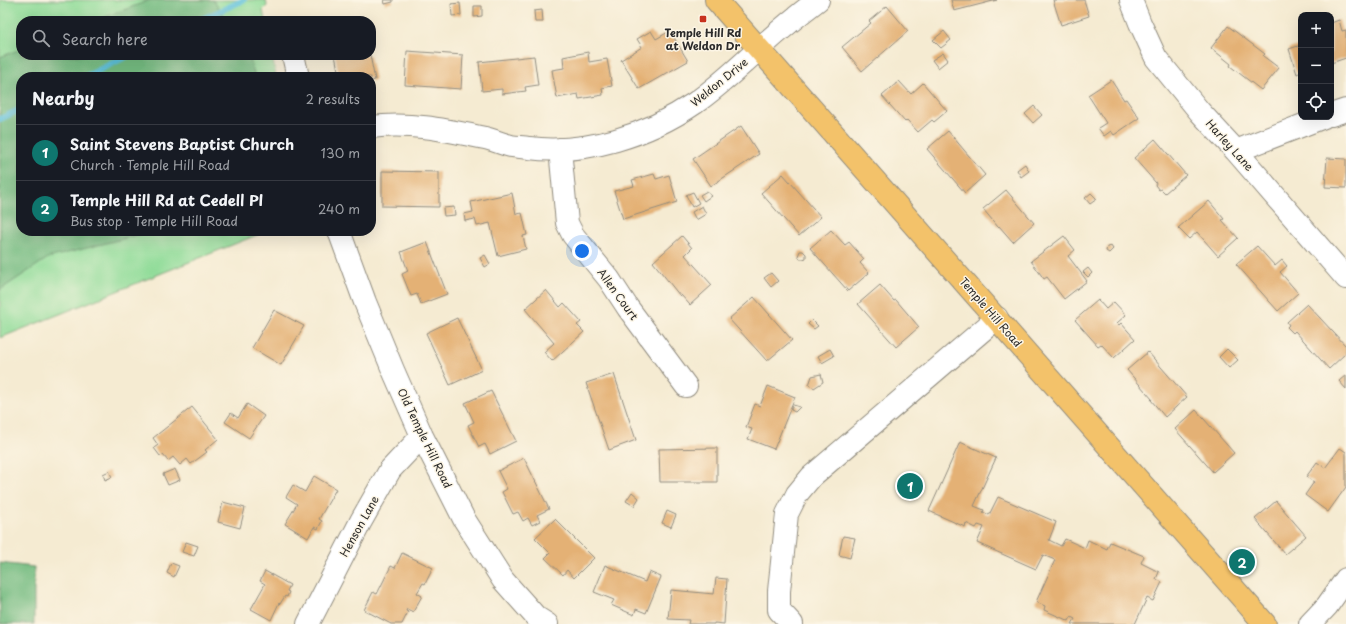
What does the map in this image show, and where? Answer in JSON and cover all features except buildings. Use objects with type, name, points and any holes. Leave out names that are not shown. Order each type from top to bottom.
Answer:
[{"type":"main road","name":"Temple Hill Road","points":[[716,0],[760,48],[1265,624]]},
{"type":"street","name":"Weldon Drive","points":[[376,127],[400,125],[431,127],[487,139],[510,146],[533,149],[560,149],[605,143],[655,125],[695,103],[818,0]]},
{"type":"street","name":"Harley Lane","points":[[1131,0],[1156,58],[1200,112],[1236,151],[1346,278]]},
{"type":"street","points":[[294,60],[297,72]]},
{"type":"street","points":[[1334,114],[1346,110]]},
{"type":"street","points":[[1236,151],[1316,120]]},
{"type":"street","name":"Allen Court","points":[[560,149],[567,223],[573,235],[609,279],[628,308],[686,386]]},
{"type":"street","name":"Old Temple Hill Road","points":[[341,236],[364,302],[393,370],[422,436],[464,519],[503,580],[536,617],[547,624]]},
{"type":"street","points":[[792,624],[778,610],[787,514],[797,494],[812,476],[996,318]]},
{"type":"street","name":"Henson Lane","points":[[308,624],[344,552],[390,470],[422,436]]},
{"type":"street","points":[[1310,624],[1327,606],[1346,579]]},
{"type":"green space","points":[[0,0],[266,0],[267,6],[263,10],[264,16],[16,16],[16,60],[273,60],[275,72],[16,72],[16,236],[255,236],[0,338]]},
{"type":"green space","points":[[150,0],[213,0],[224,16],[108,16]]},
{"type":"green space","points":[[16,51],[16,60],[250,60],[254,72],[16,72],[16,236],[134,236],[48,258],[0,290],[0,57]]},
{"type":"green space","points":[[0,563],[34,567],[34,624],[0,624]]},
{"type":"waterway","points":[[209,16],[244,0]]},
{"type":"waterway","points":[[95,72],[119,60]]},
{"type":"waterway","points":[[0,119],[16,111]]},
{"type":"place","name":"Temple Hill Rd at Weldon Dr","points":[[703,19]]},
{"type":"place","name":"Saint Stevens Baptist Church","points":[[910,486]]},
{"type":"place","name":"Temple Hill Rd at Cedell Pl","points":[[1242,562]]}]
